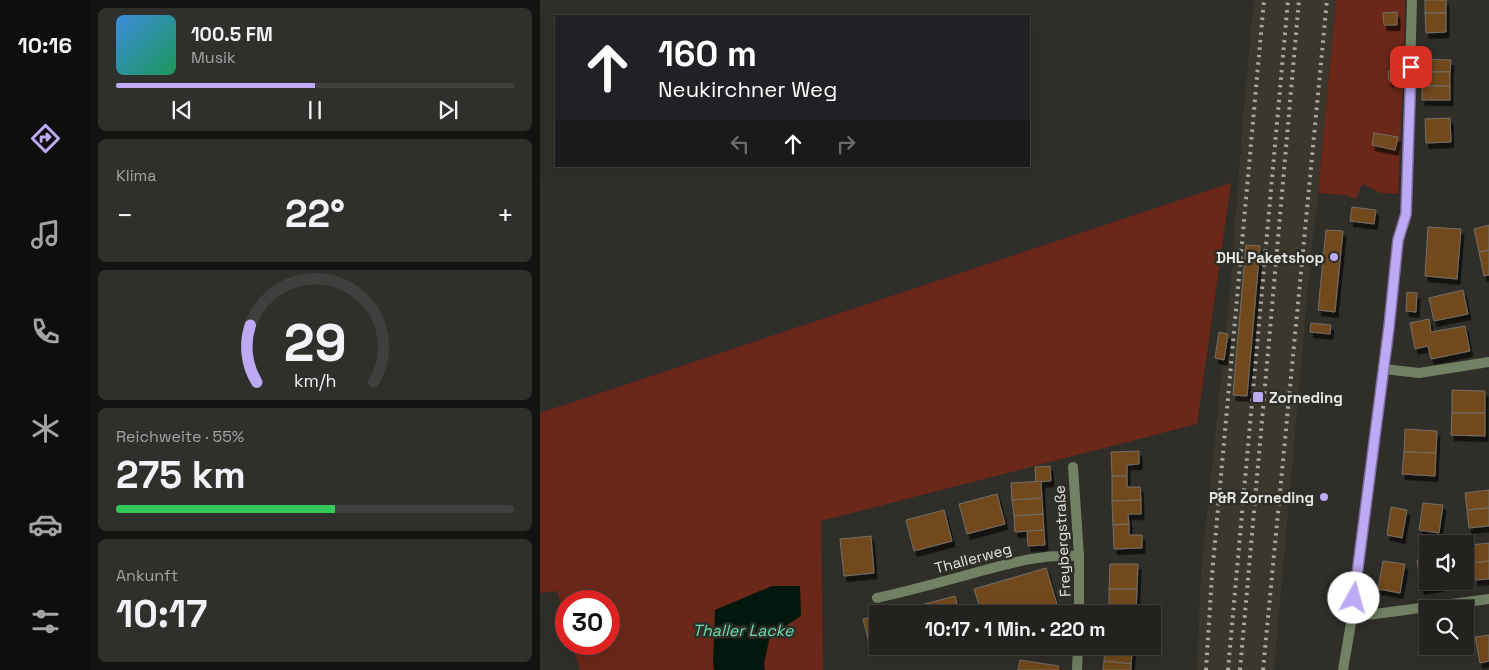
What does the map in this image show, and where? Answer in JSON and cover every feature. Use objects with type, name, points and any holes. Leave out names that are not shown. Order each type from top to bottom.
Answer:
[{"type":"street","points":[[1343,670],[1352,617],[1384,369],[1398,240],[1406,214],[1412,0]]},
{"type":"street","points":[[1384,369],[1419,373],[1489,362]]},
{"type":"street","name":"Freybergstraße","points":[[1073,467],[1079,556],[1080,605]]},
{"type":"street","name":"Thallerweg","points":[[877,598],[1026,559],[1047,555],[1079,556]]},
{"type":"street","points":[[1352,617],[1489,599]]},
{"type":"street","points":[[1077,670],[1078,655]]},
{"type":"shaded area","points":[[1254,0],[1336,0],[1274,670],[1197,670],[1201,572],[1229,302]]},
{"type":"shaded area","points":[[1336,0],[1405,0],[1398,194],[1381,193],[1362,184],[1356,199],[1344,195],[1318,193]]},
{"type":"shaded area","points":[[1231,183],[1197,424],[821,521],[823,670],[580,670],[575,655],[620,655],[620,590],[555,590],[540,593],[540,413]]},
{"type":"water","name":"Thaller Lacke","points":[[772,586],[800,586],[801,616],[770,636],[764,663],[765,670],[714,670],[715,610]]},
{"type":"building","points":[[1425,0],[1446,0],[1446,13],[1425,13]]},
{"type":"building","points":[[1397,12],[1397,25],[1384,25],[1383,13]]},
{"type":"building","points":[[1425,13],[1446,13],[1446,32],[1426,33]]},
{"type":"building","points":[[1422,59],[1451,60],[1450,72],[1422,72]]},
{"type":"building","points":[[1397,70],[1397,80],[1389,81],[1388,71]]},
{"type":"building","points":[[1422,72],[1450,72],[1450,86],[1422,86]]},
{"type":"building","points":[[1422,86],[1450,86],[1450,100],[1422,100]]},
{"type":"building","points":[[1450,118],[1451,142],[1426,143],[1425,119]]},
{"type":"building","points":[[1374,133],[1398,137],[1395,150],[1372,145]]},
{"type":"building","points":[[1352,207],[1376,210],[1374,224],[1350,221]]},
{"type":"building","points":[[1489,225],[1489,250],[1479,252],[1474,229]]},
{"type":"building","points":[[1428,227],[1461,229],[1457,279],[1425,276]]},
{"type":"building","points":[[1326,230],[1343,231],[1335,312],[1318,310]]},
{"type":"building","points":[[1246,245],[1260,246],[1247,396],[1233,395]]},
{"type":"building","points":[[1489,250],[1489,275],[1484,276],[1479,252]]},
{"type":"building","points":[[1463,290],[1468,314],[1434,321],[1429,298]]},
{"type":"building","points":[[1407,292],[1417,293],[1416,312],[1406,311]]},
{"type":"building","points":[[1429,319],[1431,332],[1465,326],[1470,351],[1431,359],[1428,346],[1415,349],[1410,323]]},
{"type":"building","points":[[1311,323],[1331,325],[1330,334],[1310,332]]},
{"type":"building","points":[[1219,332],[1228,334],[1224,360],[1215,358]]},
{"type":"building","points":[[1452,390],[1485,391],[1485,413],[1452,413]]},
{"type":"building","points":[[1452,413],[1485,413],[1485,436],[1451,435]]},
{"type":"building","points":[[1405,429],[1437,431],[1436,453],[1404,452]]},
{"type":"building","points":[[1139,451],[1139,464],[1127,465],[1127,476],[1112,476],[1111,452]]},
{"type":"building","points":[[1404,452],[1436,453],[1435,476],[1402,474]]},
{"type":"building","points":[[1050,466],[1051,481],[1036,482],[1035,467]]},
{"type":"building","points":[[1112,476],[1127,476],[1127,487],[1140,487],[1141,500],[1112,501]]},
{"type":"building","points":[[1041,481],[1042,498],[1012,500],[1011,483]]},
{"type":"building","points":[[1489,490],[1489,508],[1467,510],[1465,493]]},
{"type":"building","points":[[997,494],[1005,524],[967,534],[959,504]]},
{"type":"building","points":[[1042,498],[1043,514],[1014,516],[1012,500]]},
{"type":"building","points":[[1141,500],[1141,514],[1128,514],[1129,524],[1113,525],[1112,501]]},
{"type":"building","points":[[1423,503],[1443,505],[1439,533],[1419,530]]},
{"type":"building","points":[[1391,507],[1407,510],[1402,538],[1387,535]]},
{"type":"building","points":[[1489,508],[1489,526],[1469,528],[1467,510]]},
{"type":"building","points":[[944,510],[952,541],[914,551],[906,520]]},
{"type":"building","points":[[1043,514],[1044,530],[1015,532],[1014,516]]},
{"type":"building","points":[[1129,524],[1129,535],[1142,535],[1142,548],[1114,549],[1113,525]]},
{"type":"building","points":[[1044,530],[1045,545],[1028,546],[1027,531]]},
{"type":"building","points":[[871,536],[874,573],[844,576],[840,539]]},
{"type":"building","points":[[1489,543],[1489,561],[1474,563],[1474,545]]},
{"type":"building","points":[[1383,561],[1405,564],[1400,593],[1378,589]]},
{"type":"building","points":[[1489,561],[1489,579],[1475,580],[1474,563]]},
{"type":"building","points":[[1110,564],[1138,564],[1137,589],[1109,589]]},
{"type":"building","points":[[1046,568],[1057,605],[979,605],[974,589]]},
{"type":"building","points":[[1109,589],[1137,589],[1136,605],[1109,605]]},
{"type":"building","points":[[955,596],[958,605],[921,605]]},
{"type":"building","points":[[869,617],[869,642],[863,619]]},
{"type":"building","points":[[1489,635],[1489,661],[1480,663],[1475,637]]},
{"type":"building","points":[[1104,655],[1132,655],[1131,664],[1104,661]]},
{"type":"building","points":[[1020,660],[1059,666],[1058,670],[1018,670]]},
{"type":"building","points":[[1104,661],[1131,664],[1131,670],[1103,670]]},
{"type":"railway","points":[[1206,670],[1212,575],[1264,0]]},
{"type":"railway","points":[[1228,670],[1288,0]]},
{"type":"railway","points":[[1240,670],[1299,0]]},
{"type":"railway","points":[[1263,670],[1327,0]]},
{"type":"place","name":"DHL Paketshop","points":[[1334,257]]},
{"type":"place","name":"Zorneding","points":[[1258,397]]},
{"type":"place","name":"P&R Zorneding","points":[[1324,497]]},
{"type":"route","points":[[1354,598],[1389,327],[1398,240],[1406,214],[1411,67]]}]
